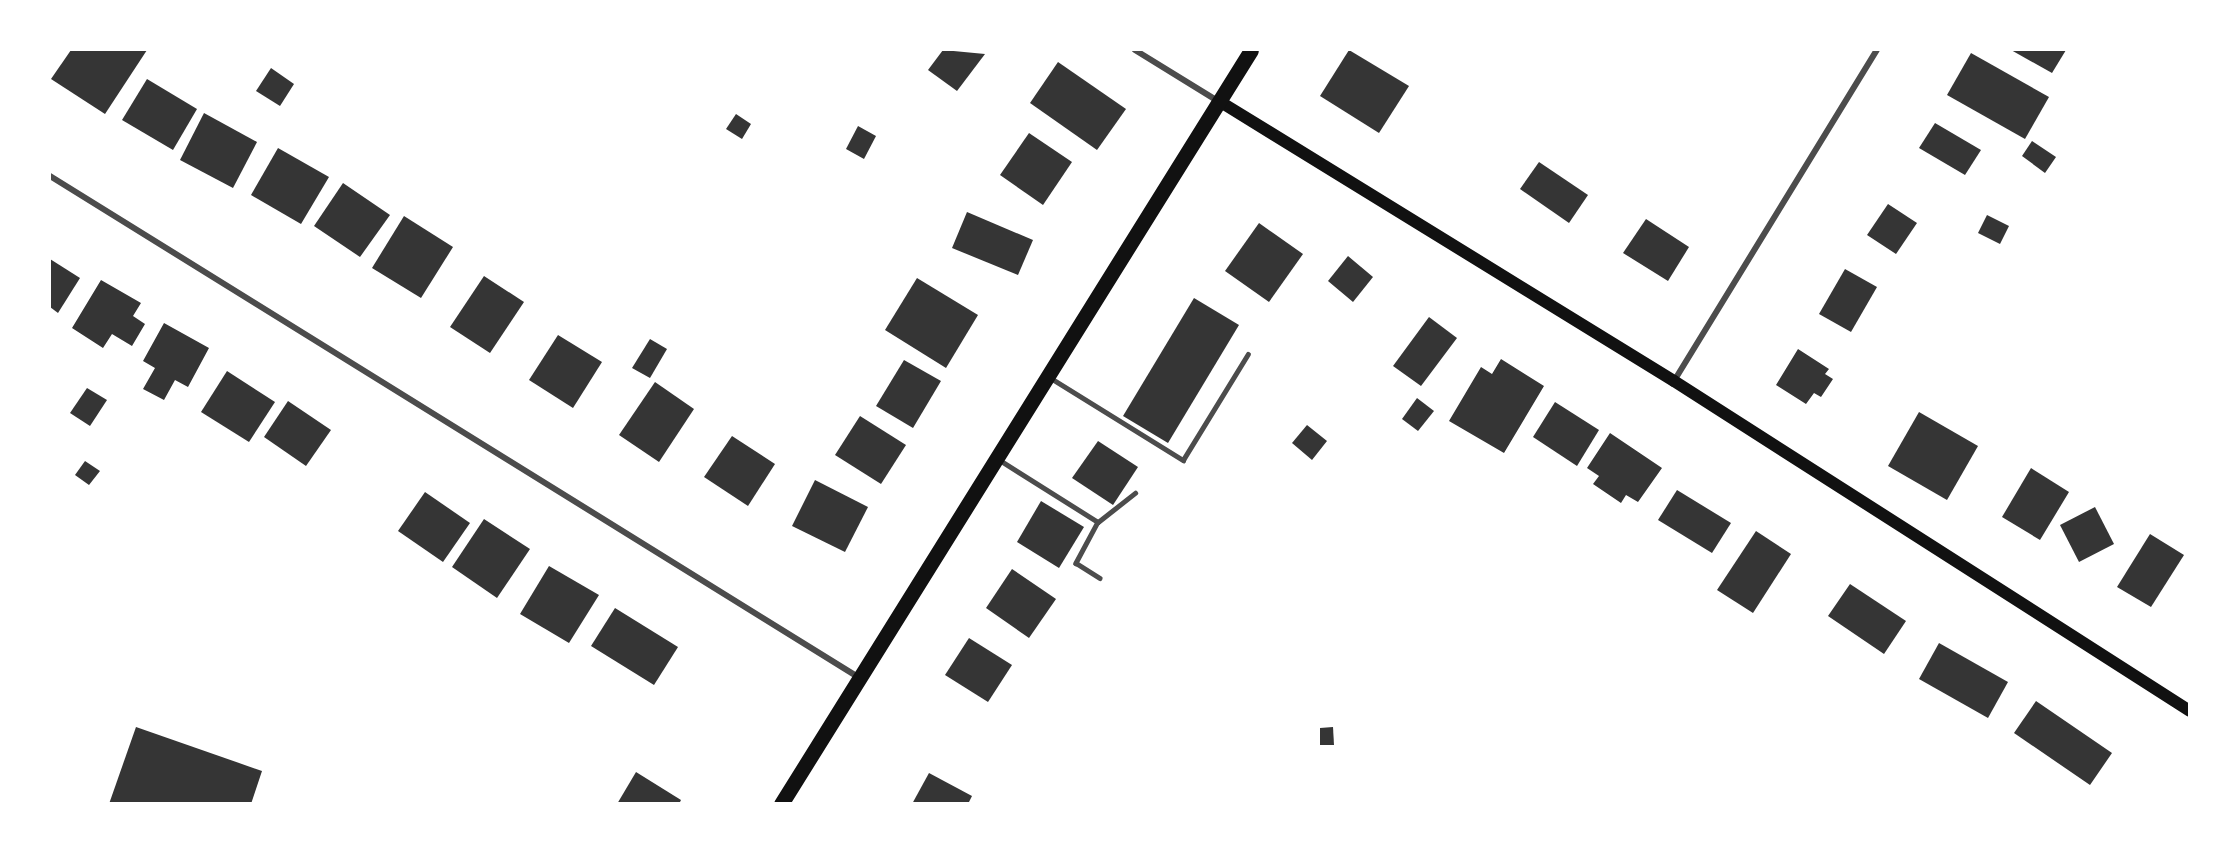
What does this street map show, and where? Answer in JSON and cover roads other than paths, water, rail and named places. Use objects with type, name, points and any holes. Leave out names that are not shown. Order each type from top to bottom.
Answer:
[{"type":"main road","points":[[781,804],[995,457],[1251,50]]},
{"type":"main road","points":[[1219,101],[1674,381],[2190,711]]},
{"type":"street","points":[[1136,50],[1219,101]]},
{"type":"street","points":[[1674,381],[1877,50]]},
{"type":"street","points":[[50,177],[858,677]]},
{"type":"lane","points":[[1047,375],[1183,460],[1248,354]]},
{"type":"lane","points":[[995,457],[1098,522]]},
{"type":"lane","points":[[1100,578],[1076,563],[1098,522],[1135,493]]}]
